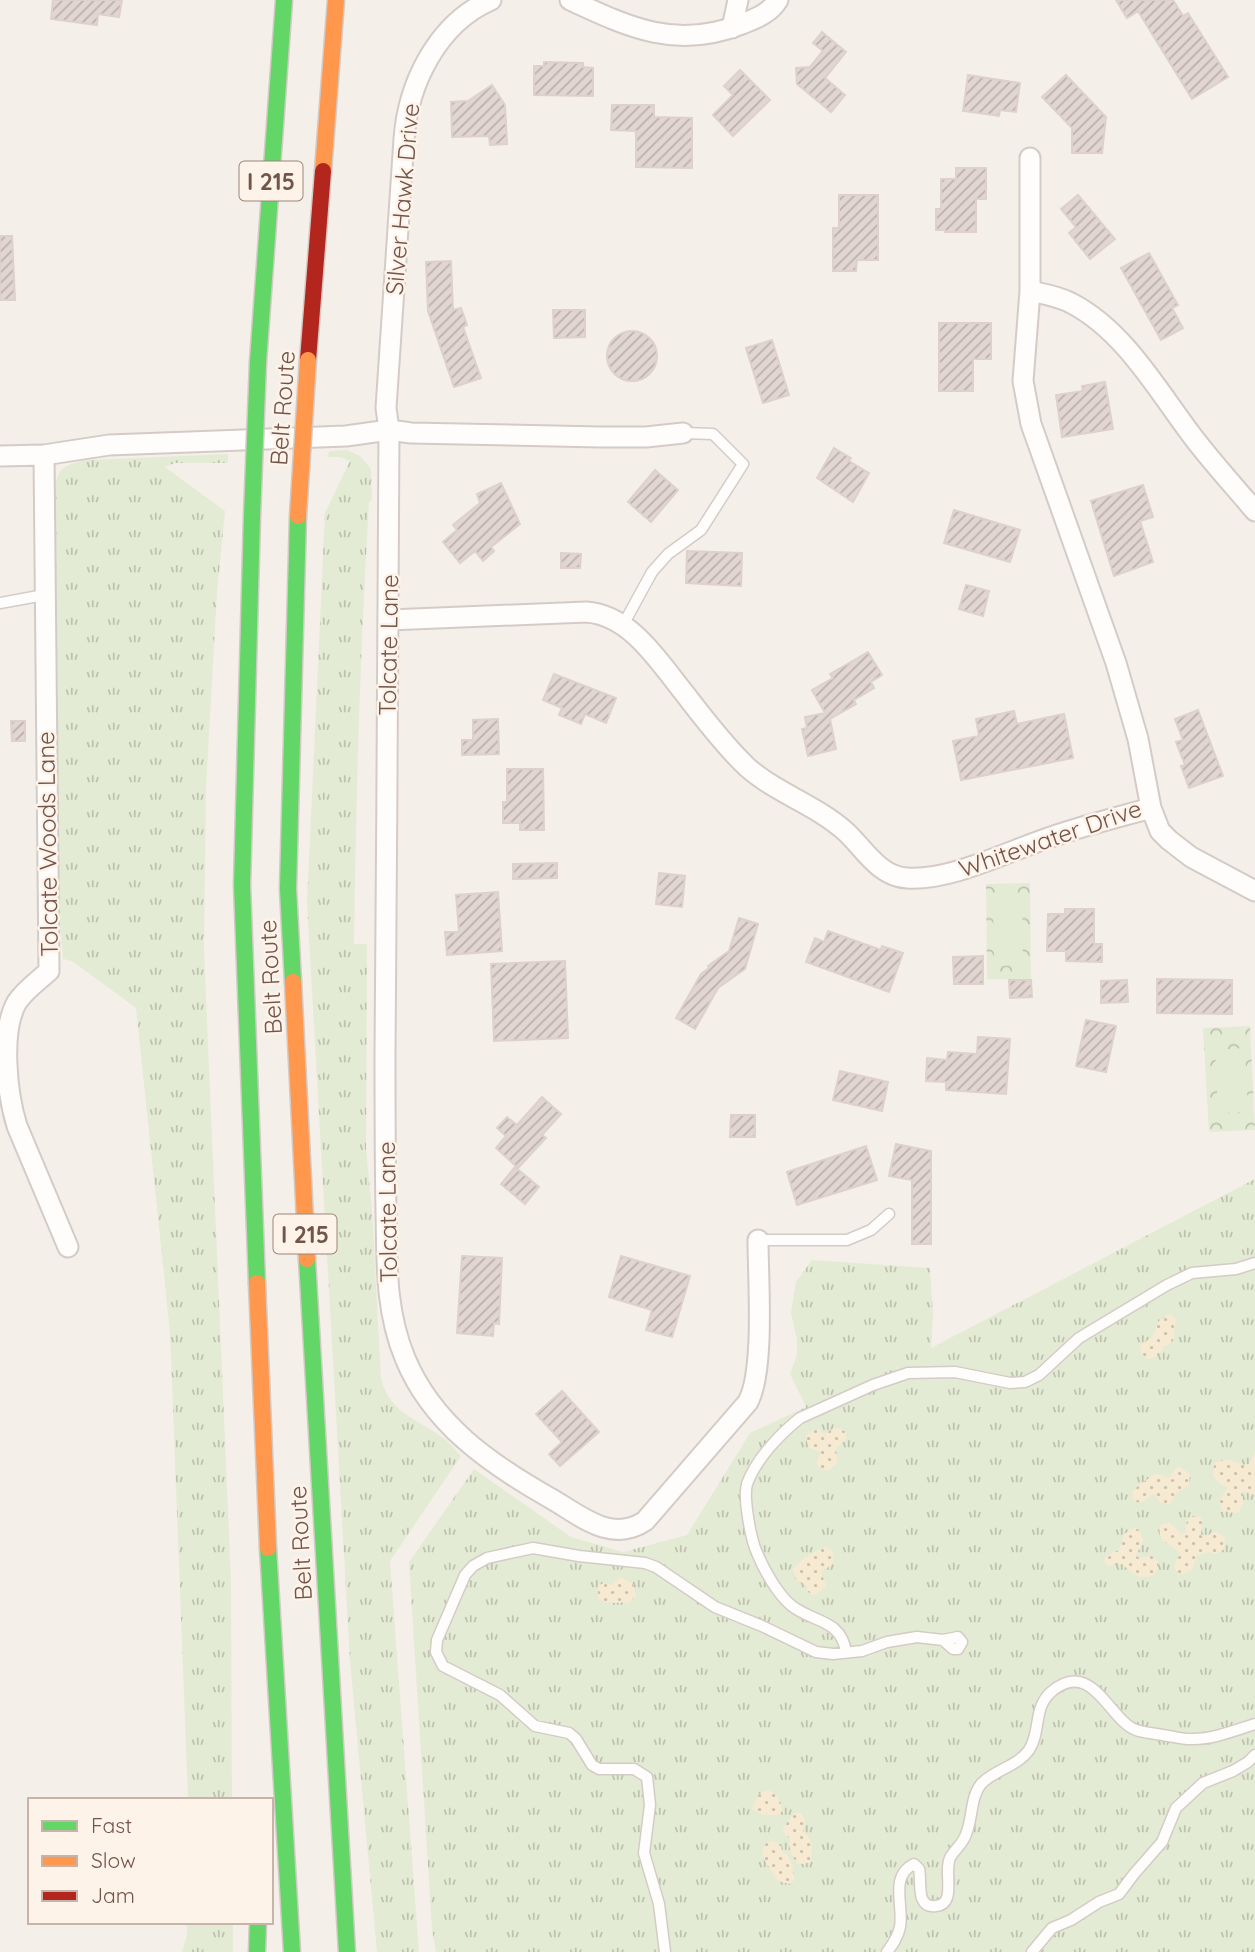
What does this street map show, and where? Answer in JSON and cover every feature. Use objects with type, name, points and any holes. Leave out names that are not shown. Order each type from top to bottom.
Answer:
[{"type":"highway","name":"Belt Route","points":[[284,0],[258,362],[242,885],[268,1554],[292,1952]]},
{"type":"highway","name":"Belt Route","points":[[336,0],[298,516],[288,889],[311,1346],[347,1952]]},
{"type":"highway","points":[[263,1731],[268,1554]]},
{"type":"highway","points":[[257,1952],[258,1924]]},
{"type":"street","name":"Silver Hawk Drive","points":[[389,430],[386,408],[404,130],[408,106],[420,73],[441,41],[466,14],[491,0]]},
{"type":"street","points":[[570,0],[636,28],[662,35],[704,36],[732,28],[768,12],[778,0]]},
{"type":"street","points":[[732,28],[738,0]]},
{"type":"street","name":"Whitewater Drive","points":[[389,620],[586,612],[604,615],[623,625],[643,643],[747,766],[845,831],[862,851],[901,878],[924,878],[949,873],[1055,835],[1151,808],[1128,702],[1027,410],[1023,368],[1030,291],[1030,158]]},
{"type":"street","points":[[1030,291],[1073,304],[1112,335],[1139,365],[1207,456],[1255,511]]},
{"type":"street","points":[[0,456],[44,455],[108,445],[346,436],[389,430],[411,433],[600,437],[646,437],[683,433]]},
{"type":"street","name":"Tolcate Lane","points":[[389,430],[385,1150],[388,1292],[391,1316],[402,1349],[425,1396],[436,1411],[465,1440],[504,1472],[601,1528],[619,1531],[637,1527],[748,1402],[753,1392],[757,1364],[758,1240]]},
{"type":"street","name":"Tolcate Woods Lane","points":[[44,455],[49,971],[18,1000],[12,1011],[8,1024],[7,1068],[12,1110],[17,1126],[68,1247]]},
{"type":"street","points":[[1151,808],[1160,831],[1179,850],[1255,891]]},
{"type":"lane","points":[[623,625],[652,572],[668,554],[701,530],[743,464],[713,435],[683,433]]},
{"type":"lane","points":[[0,603],[44,595]]},
{"type":"lane","points":[[758,1240],[847,1240],[871,1230],[889,1214]]},
{"type":"lane","points":[[846,1652],[841,1635],[835,1628],[790,1605],[754,1546],[747,1501],[748,1482],[760,1461],[792,1425],[800,1418],[873,1385],[908,1373],[955,1372],[1010,1383],[1025,1382],[1039,1375],[1079,1338],[1167,1285],[1192,1273],[1236,1269],[1255,1263]]},
{"type":"lane","points":[[665,1952],[659,1904],[643,1853],[650,1805],[647,1777],[634,1769],[599,1769],[592,1765],[576,1739],[569,1733],[535,1726],[500,1695],[443,1666],[436,1651],[437,1640],[465,1574],[487,1558],[533,1548],[645,1563],[656,1567],[715,1607],[816,1651],[833,1654],[862,1651],[916,1637],[943,1640]]},
{"type":"lane","points":[[887,1952],[898,1936],[901,1924],[898,1888],[900,1879],[910,1866],[915,1864],[920,1874],[920,1895],[923,1902],[928,1906],[944,1903],[948,1896],[947,1867],[950,1857],[962,1844],[968,1831],[975,1795],[993,1774],[1022,1758],[1029,1750],[1040,1705],[1065,1683],[1088,1686],[1106,1699],[1124,1721],[1137,1731],[1190,1740],[1255,1724]]},
{"type":"lane","points":[[1032,1952],[1052,1928],[1119,1894],[1162,1842],[1176,1808],[1203,1783],[1233,1771],[1255,1755]]},
{"type":"green space","points":[[347,450],[360,456],[371,469],[372,499],[369,503],[357,779],[354,944],[367,944],[366,1149],[381,1379],[399,1409],[446,1440],[461,1456],[390,1561],[419,1952],[377,1952],[350,1661],[307,903],[325,513],[350,461],[328,457],[329,451]]},
{"type":"green space","points":[[228,454],[228,463],[175,463],[165,467],[225,511],[217,593],[206,788],[204,950],[231,1581],[232,1798],[188,1798],[170,1332],[136,1008],[72,961],[63,959],[55,862],[52,588],[55,568],[55,487],[59,474],[66,466],[90,460]]},
{"type":"green space","points":[[1030,883],[1031,979],[987,979],[986,884]]},
{"type":"green space","points":[[993,902],[1022,902],[1023,965],[994,966]]},
{"type":"green space","points":[[1250,1026],[1255,1130],[1209,1132],[1203,1028]]},
{"type":"green space","points":[[1245,1048],[1248,1112],[1218,1113],[1215,1050]]},
{"type":"green space","points":[[1255,1179],[1255,1952],[436,1952],[432,1930],[409,1562],[474,1469],[571,1537],[623,1552],[687,1535],[750,1433],[806,1407],[790,1374],[797,1355],[797,1340],[791,1313],[796,1282],[812,1260],[930,1268],[933,1315],[931,1348]]},
{"type":"green space","points":[[187,1924],[233,1924],[233,1952],[182,1952]]},
{"type":"sand","points":[[1170,1314],[1176,1319],[1173,1341],[1164,1347],[1158,1356],[1148,1359],[1141,1353],[1142,1344],[1153,1335],[1159,1321]]},
{"type":"sand","points":[[838,1428],[846,1432],[846,1439],[836,1448],[837,1463],[829,1470],[824,1470],[818,1466],[817,1461],[821,1452],[809,1448],[807,1434],[818,1429],[825,1435]]},
{"type":"sand","points":[[1255,1452],[1255,1495],[1242,1491],[1243,1502],[1239,1512],[1223,1511],[1219,1501],[1228,1487],[1215,1478],[1215,1463],[1229,1460],[1249,1464]]},
{"type":"sand","points":[[1180,1467],[1190,1474],[1189,1485],[1176,1493],[1170,1504],[1161,1503],[1154,1494],[1141,1502],[1133,1499],[1132,1492],[1148,1479],[1157,1474],[1169,1478],[1176,1468]]},
{"type":"sand","points":[[1192,1516],[1202,1520],[1201,1536],[1217,1532],[1225,1539],[1224,1549],[1216,1554],[1208,1552],[1197,1555],[1192,1570],[1179,1575],[1174,1566],[1180,1553],[1161,1538],[1160,1530],[1162,1524],[1171,1523],[1182,1535],[1186,1532],[1187,1520]]},
{"type":"sand","points":[[1134,1528],[1139,1530],[1143,1540],[1136,1556],[1152,1556],[1158,1561],[1158,1570],[1149,1577],[1135,1574],[1122,1564],[1109,1566],[1105,1563],[1106,1556],[1119,1550],[1124,1534]]},
{"type":"sand","points":[[825,1547],[832,1550],[833,1561],[821,1572],[826,1586],[813,1595],[808,1592],[805,1584],[796,1580],[793,1569],[804,1558]]},
{"type":"sand","points":[[621,1577],[633,1584],[636,1596],[628,1603],[608,1603],[598,1598],[598,1585],[612,1585]]},
{"type":"sand","points":[[765,1790],[775,1794],[780,1800],[782,1811],[779,1815],[763,1815],[752,1808],[758,1795]]},
{"type":"sand","points":[[794,1813],[803,1815],[803,1831],[811,1845],[810,1862],[803,1864],[795,1861],[790,1849],[790,1839],[782,1830]]},
{"type":"sand","points":[[767,1842],[781,1845],[782,1851],[790,1860],[794,1880],[790,1884],[778,1881],[765,1861],[762,1850]]},
{"type":"building","points":[[53,0],[122,0],[119,17],[98,14],[97,25],[51,19]]},
{"type":"building","points":[[1116,0],[1173,0],[1183,16],[1188,13],[1228,77],[1192,99],[1138,11],[1127,18]]},
{"type":"building","points":[[822,32],[846,52],[825,78],[845,95],[831,112],[797,84],[796,68],[810,67],[823,51],[813,43]]},
{"type":"building","points":[[544,62],[583,63],[583,67],[593,68],[593,96],[534,95],[534,66],[544,66]]},
{"type":"building","points":[[740,70],[770,100],[733,136],[713,115],[733,95],[724,86]]},
{"type":"building","points":[[968,75],[1020,83],[1016,112],[1000,110],[999,116],[963,111]]},
{"type":"building","points":[[1066,75],[1106,117],[1102,153],[1072,153],[1072,128],[1042,97]]},
{"type":"building","points":[[492,85],[505,105],[507,144],[490,145],[489,136],[452,137],[451,102],[468,101]]},
{"type":"building","points":[[612,105],[654,105],[654,117],[692,118],[692,168],[636,167],[636,131],[611,130]]},
{"type":"building","points":[[956,168],[986,168],[986,199],[976,199],[976,232],[936,230],[936,209],[941,209],[941,179],[956,179]]},
{"type":"building","points":[[839,195],[878,195],[878,260],[857,260],[856,271],[833,271],[833,228],[839,228]]},
{"type":"building","points":[[1078,195],[1115,239],[1090,259],[1069,233],[1076,227],[1061,209]]},
{"type":"building","points":[[0,236],[12,236],[15,300],[0,300]]},
{"type":"building","points":[[1149,253],[1178,305],[1172,308],[1183,328],[1161,340],[1121,268]]},
{"type":"building","points":[[451,261],[453,310],[461,308],[467,325],[463,327],[481,378],[454,387],[428,311],[426,262]]},
{"type":"building","points":[[553,310],[585,310],[585,337],[554,338]]},
{"type":"building","points":[[939,323],[991,323],[991,359],[973,359],[973,391],[939,391]]},
{"type":"building","points":[[632,331],[650,338],[657,356],[650,374],[632,381],[614,374],[607,356],[614,338]]},
{"type":"building","points":[[772,340],[789,395],[763,403],[746,348]]},
{"type":"building","points":[[1105,382],[1113,429],[1062,437],[1056,395],[1083,391],[1082,386]]},
{"type":"building","points":[[834,448],[869,473],[853,502],[817,478]]},
{"type":"building","points":[[655,470],[678,490],[651,522],[628,502]]},
{"type":"building","points":[[501,483],[520,524],[491,547],[494,551],[483,561],[475,551],[460,563],[443,542],[457,530],[453,525],[480,503],[477,494]]},
{"type":"building","points":[[1143,485],[1153,517],[1140,521],[1153,562],[1114,576],[1091,501]]},
{"type":"building","points":[[954,510],[1020,530],[1010,562],[944,543]]},
{"type":"building","points":[[687,551],[742,553],[741,586],[686,583]]},
{"type":"building","points":[[561,553],[581,554],[580,568],[561,568]]},
{"type":"building","points":[[966,585],[989,591],[983,616],[959,609]]},
{"type":"building","points":[[868,652],[882,675],[871,682],[874,688],[854,700],[856,704],[830,719],[836,749],[808,756],[802,729],[807,728],[805,717],[825,713],[812,690],[833,678],[830,674]]},
{"type":"building","points":[[554,674],[616,698],[606,723],[585,714],[581,724],[559,715],[562,708],[543,700]]},
{"type":"building","points":[[1198,710],[1223,776],[1189,788],[1181,766],[1185,765],[1176,742],[1183,740],[1175,719]]},
{"type":"building","points":[[1014,711],[1017,724],[1064,714],[1073,758],[961,780],[953,741],[979,736],[976,719]]},
{"type":"building","points":[[498,719],[499,754],[462,755],[462,740],[473,740],[473,720]]},
{"type":"building","points":[[11,721],[25,721],[25,741],[12,741]]},
{"type":"building","points":[[507,769],[543,769],[544,830],[520,830],[520,823],[503,823],[503,802],[507,802]]},
{"type":"building","points":[[557,863],[557,878],[513,879],[513,864]]},
{"type":"building","points":[[659,873],[685,876],[682,907],[656,904]]},
{"type":"building","points":[[498,892],[502,951],[447,955],[445,932],[459,932],[456,895]]},
{"type":"building","points":[[1065,909],[1094,909],[1094,944],[1102,944],[1102,962],[1066,961],[1066,951],[1047,951],[1048,914],[1065,914]]},
{"type":"building","points":[[739,918],[758,924],[745,969],[718,988],[695,1029],[676,1018],[701,974],[729,951]]},
{"type":"building","points":[[828,931],[881,950],[882,946],[903,953],[889,992],[806,962],[815,938],[824,942]]},
{"type":"building","points":[[983,956],[983,984],[954,984],[953,957]]},
{"type":"building","points":[[565,961],[568,1038],[494,1041],[491,964]]},
{"type":"building","points":[[1157,979],[1232,980],[1232,1014],[1157,1013]]},
{"type":"building","points":[[1009,980],[1031,980],[1032,997],[1010,998]]},
{"type":"building","points":[[1127,980],[1128,1002],[1101,1003],[1101,981]]},
{"type":"building","points":[[1086,1020],[1116,1026],[1106,1072],[1076,1066]]},
{"type":"building","points":[[978,1037],[1010,1039],[1006,1094],[946,1090],[946,1082],[926,1081],[927,1058],[947,1060],[948,1052],[977,1054]]},
{"type":"building","points":[[840,1071],[888,1082],[882,1111],[833,1100]]},
{"type":"building","points":[[542,1097],[561,1114],[542,1135],[546,1138],[518,1168],[496,1148],[506,1136],[497,1128],[507,1117],[517,1125]]},
{"type":"building","points":[[731,1115],[755,1115],[755,1137],[730,1137]]},
{"type":"building","points":[[896,1144],[931,1151],[931,1244],[912,1244],[912,1180],[889,1176]]},
{"type":"building","points":[[866,1146],[877,1180],[797,1205],[787,1172]]},
{"type":"building","points":[[515,1167],[539,1187],[525,1204],[501,1184]]},
{"type":"building","points":[[462,1256],[502,1258],[499,1324],[494,1323],[493,1336],[457,1333]]},
{"type":"building","points":[[621,1256],[690,1276],[672,1337],[646,1330],[652,1310],[609,1297]]},
{"type":"building","points":[[562,1391],[599,1432],[560,1466],[549,1454],[562,1442],[536,1414]]},
{"type":"traffic: fast","points":[[258,362],[284,0]]},
{"type":"traffic: fast","points":[[252,516],[258,362]]},
{"type":"traffic: fast","points":[[252,516],[242,885],[257,1283]]},
{"type":"traffic: fast","points":[[293,982],[288,889],[298,516]]},
{"type":"traffic: fast","points":[[307,1259],[347,1952]]},
{"type":"traffic: fast","points":[[268,1548],[292,1952]]},
{"type":"traffic: fast","points":[[257,1952],[258,1924]]},
{"type":"traffic: slow","points":[[323,171],[336,0]]},
{"type":"traffic: slow","points":[[298,516],[308,360]]},
{"type":"traffic: slow","points":[[293,982],[307,1259]]},
{"type":"traffic: slow","points":[[257,1283],[268,1548]]},
{"type":"traffic: jam","points":[[308,360],[323,171]]}]
